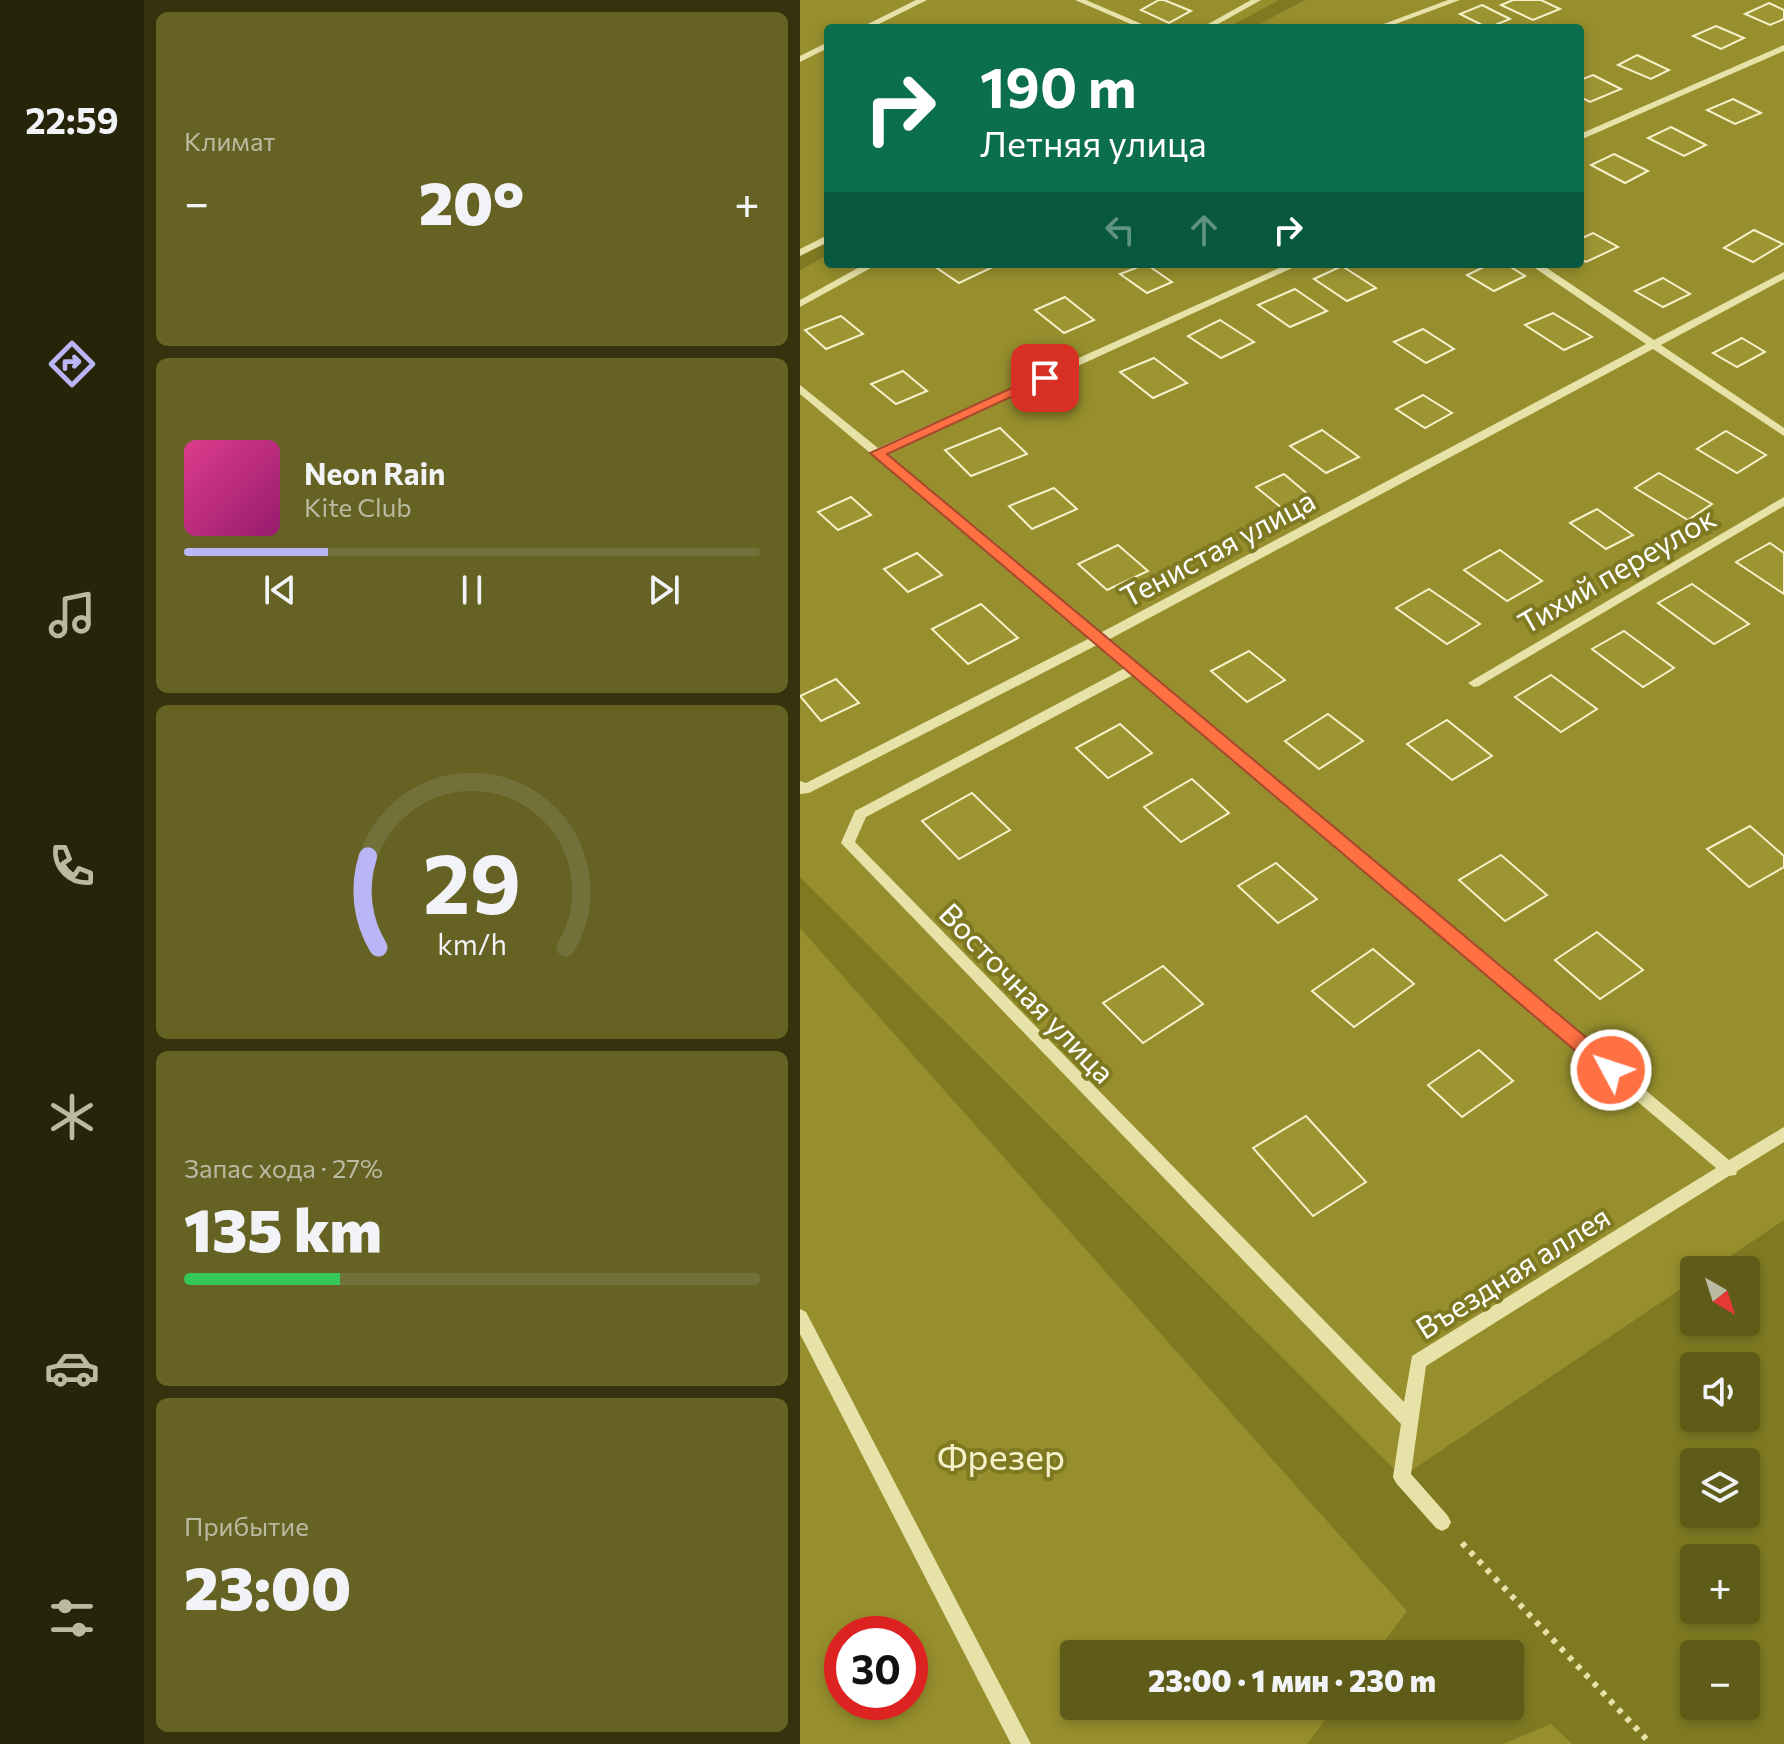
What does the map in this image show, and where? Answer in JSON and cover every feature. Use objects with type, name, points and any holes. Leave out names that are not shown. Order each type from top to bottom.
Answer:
[{"type":"street","points":[[872,24],[923,0]]},
{"type":"street","points":[[1079,0],[1137,24]]},
{"type":"street","points":[[1212,24],[1257,0]]},
{"type":"street","points":[[1388,24],[1456,0]]},
{"type":"street","points":[[800,59],[824,47]]},
{"type":"street","points":[[1584,135],[1784,48]]},
{"type":"street","points":[[800,253],[824,240]]},
{"type":"street","points":[[800,304],[866,268]]},
{"type":"street","points":[[877,453],[1287,268]]},
{"type":"street","points":[[1540,268],[1784,433]]},
{"type":"street","name":"Тенистая улица","points":[[802,788],[1099,639],[1784,275]]},
{"type":"street","points":[[800,388],[1730,1170]]},
{"type":"street","name":"Тихий переулок","points":[[1474,683],[1784,501]]},
{"type":"street","name":"Восточная улица","points":[[1133,669],[860,814],[848,843],[1410,1421]]},
{"type":"street","name":"Въездная аллея","points":[[1442,1522],[1402,1477],[1418,1362],[1784,1134]]},
{"type":"street","points":[[800,1317],[1021,1744]]},
{"type":"path","points":[[1442,1522],[1651,1744]]},
{"type":"green space","points":[[800,0],[1279,0],[1234,24],[824,24],[824,242],[800,254]]},
{"type":"green space","points":[[1305,0],[1784,0],[1784,1220],[1731,1256],[1680,1256],[1680,1289],[1402,1477],[800,877],[800,270],[824,257],[824,268],[1584,268],[1584,24],[1260,24]]},
{"type":"green space","name":"Фрезер","points":[[800,928],[1407,1611],[1385,1640],[1060,1640],[1060,1720],[1325,1720],[1307,1744],[800,1744]]},
{"type":"green space","points":[[1551,1724],[1572,1744],[1503,1744]]},
{"type":"building","points":[[1159,0],[1191,11],[1169,23],[1141,10]]},
{"type":"building","points":[[1513,0],[1541,0],[1560,9],[1533,20],[1501,5]]},
{"type":"building","points":[[1769,3],[1784,10],[1784,19],[1770,25],[1745,14]]},
{"type":"building","points":[[1482,5],[1510,19],[1498,24],[1480,24],[1460,14]]},
{"type":"building","points":[[1716,26],[1744,38],[1721,49],[1693,36]]},
{"type":"building","points":[[1637,55],[1669,70],[1651,79],[1618,65]]},
{"type":"building","points":[[1593,75],[1621,89],[1590,102],[1584,99],[1584,78]]},
{"type":"building","points":[[1733,99],[1761,113],[1735,124],[1707,110]]},
{"type":"building","points":[[1671,127],[1706,145],[1684,156],[1648,138]]},
{"type":"building","points":[[1614,154],[1648,171],[1625,183],[1591,165]]},
{"type":"building","points":[[1754,230],[1783,244],[1753,262],[1724,248]]},
{"type":"building","points":[[1593,233],[1618,247],[1586,262],[1584,237]]},
{"type":"building","points":[[937,268],[991,268],[959,283]]},
{"type":"building","points":[[1136,268],[1152,268],[1172,282],[1147,293],[1120,274]]},
{"type":"building","points":[[1338,268],[1345,268],[1376,288],[1347,301],[1314,279]]},
{"type":"building","points":[[1482,268],[1512,268],[1525,276],[1494,291],[1467,275]]},
{"type":"building","points":[[1663,278],[1690,294],[1663,307],[1635,291]]},
{"type":"building","points":[[1295,289],[1327,311],[1290,327],[1258,305]]},
{"type":"building","points":[[1065,297],[1094,320],[1064,333],[1035,310]]},
{"type":"building","points":[[1553,313],[1592,337],[1564,350],[1525,325]]},
{"type":"building","points":[[841,316],[863,334],[826,349],[805,330]]},
{"type":"building","points":[[1220,320],[1254,342],[1221,358],[1188,336]]},
{"type":"building","points":[[1423,329],[1454,349],[1426,363],[1394,342]]},
{"type":"building","points":[[1742,338],[1765,352],[1737,367],[1713,353]]},
{"type":"building","points":[[1154,358],[1187,383],[1153,398],[1120,372]]},
{"type":"building","points":[[903,371],[927,391],[896,404],[871,384]]},
{"type":"building","points":[[1423,395],[1452,413],[1425,428],[1396,409]]},
{"type":"building","points":[[1000,428],[1027,454],[971,476],[945,450]]},
{"type":"building","points":[[1322,430],[1359,457],[1326,473],[1290,446]]},
{"type":"building","points":[[1726,431],[1766,455],[1737,473],[1697,449]]},
{"type":"building","points":[[1659,473],[1712,504],[1688,520],[1635,488]]},
{"type":"building","points":[[1284,474],[1310,496],[1283,509],[1256,487]]},
{"type":"building","points":[[1054,488],[1077,509],[1032,529],[1009,506]]},
{"type":"building","points":[[851,497],[871,515],[838,530],[818,512]]},
{"type":"building","points":[[1597,509],[1633,535],[1606,549],[1570,523]]},
{"type":"building","points":[[1770,543],[1784,553],[1784,594],[1736,562]]},
{"type":"building","points":[[1118,545],[1148,571],[1107,590],[1078,564]]},
{"type":"building","points":[[1500,550],[1542,581],[1507,601],[1464,570]]},
{"type":"building","points":[[917,553],[942,575],[908,592],[884,569]]},
{"type":"building","points":[[1692,584],[1749,624],[1714,644],[1658,603]]},
{"type":"building","points":[[1429,589],[1480,624],[1447,644],[1396,608]]},
{"type":"building","points":[[981,604],[1018,638],[968,664],[932,629]]},
{"type":"building","points":[[1624,631],[1674,668],[1643,687],[1592,649]]},
{"type":"building","points":[[1249,651],[1285,680],[1247,702],[1211,671]]},
{"type":"building","points":[[1551,675],[1597,709],[1561,732],[1515,697]]},
{"type":"building","points":[[836,679],[859,703],[821,721],[800,696]]},
{"type":"building","points":[[1328,714],[1363,741],[1319,769],[1285,741]]},
{"type":"building","points":[[1447,720],[1492,756],[1452,780],[1407,744]]},
{"type":"building","points":[[1120,724],[1152,753],[1108,778],[1076,748]]},
{"type":"building","points":[[1192,779],[1229,813],[1181,842],[1144,807]]},
{"type":"building","points":[[972,793],[1010,830],[959,859],[922,821]]},
{"type":"building","points":[[1750,826],[1784,856],[1784,867],[1749,887],[1707,849]]},
{"type":"building","points":[[1501,855],[1547,895],[1505,921],[1459,880]]},
{"type":"building","points":[[1276,863],[1317,899],[1278,923],[1238,886]]},
{"type":"building","points":[[1597,932],[1643,970],[1600,999],[1555,960]]},
{"type":"building","points":[[1373,949],[1414,984],[1354,1027],[1312,991]]},
{"type":"building","points":[[1163,966],[1203,1004],[1143,1043],[1103,1003]]},
{"type":"building","points":[[1479,1050],[1513,1081],[1462,1117],[1428,1085]]},
{"type":"building","points":[[1306,1116],[1366,1182],[1313,1216],[1253,1148]]},
{"type":"route","points":[[1045,378],[877,453],[1611,1070]]}]
